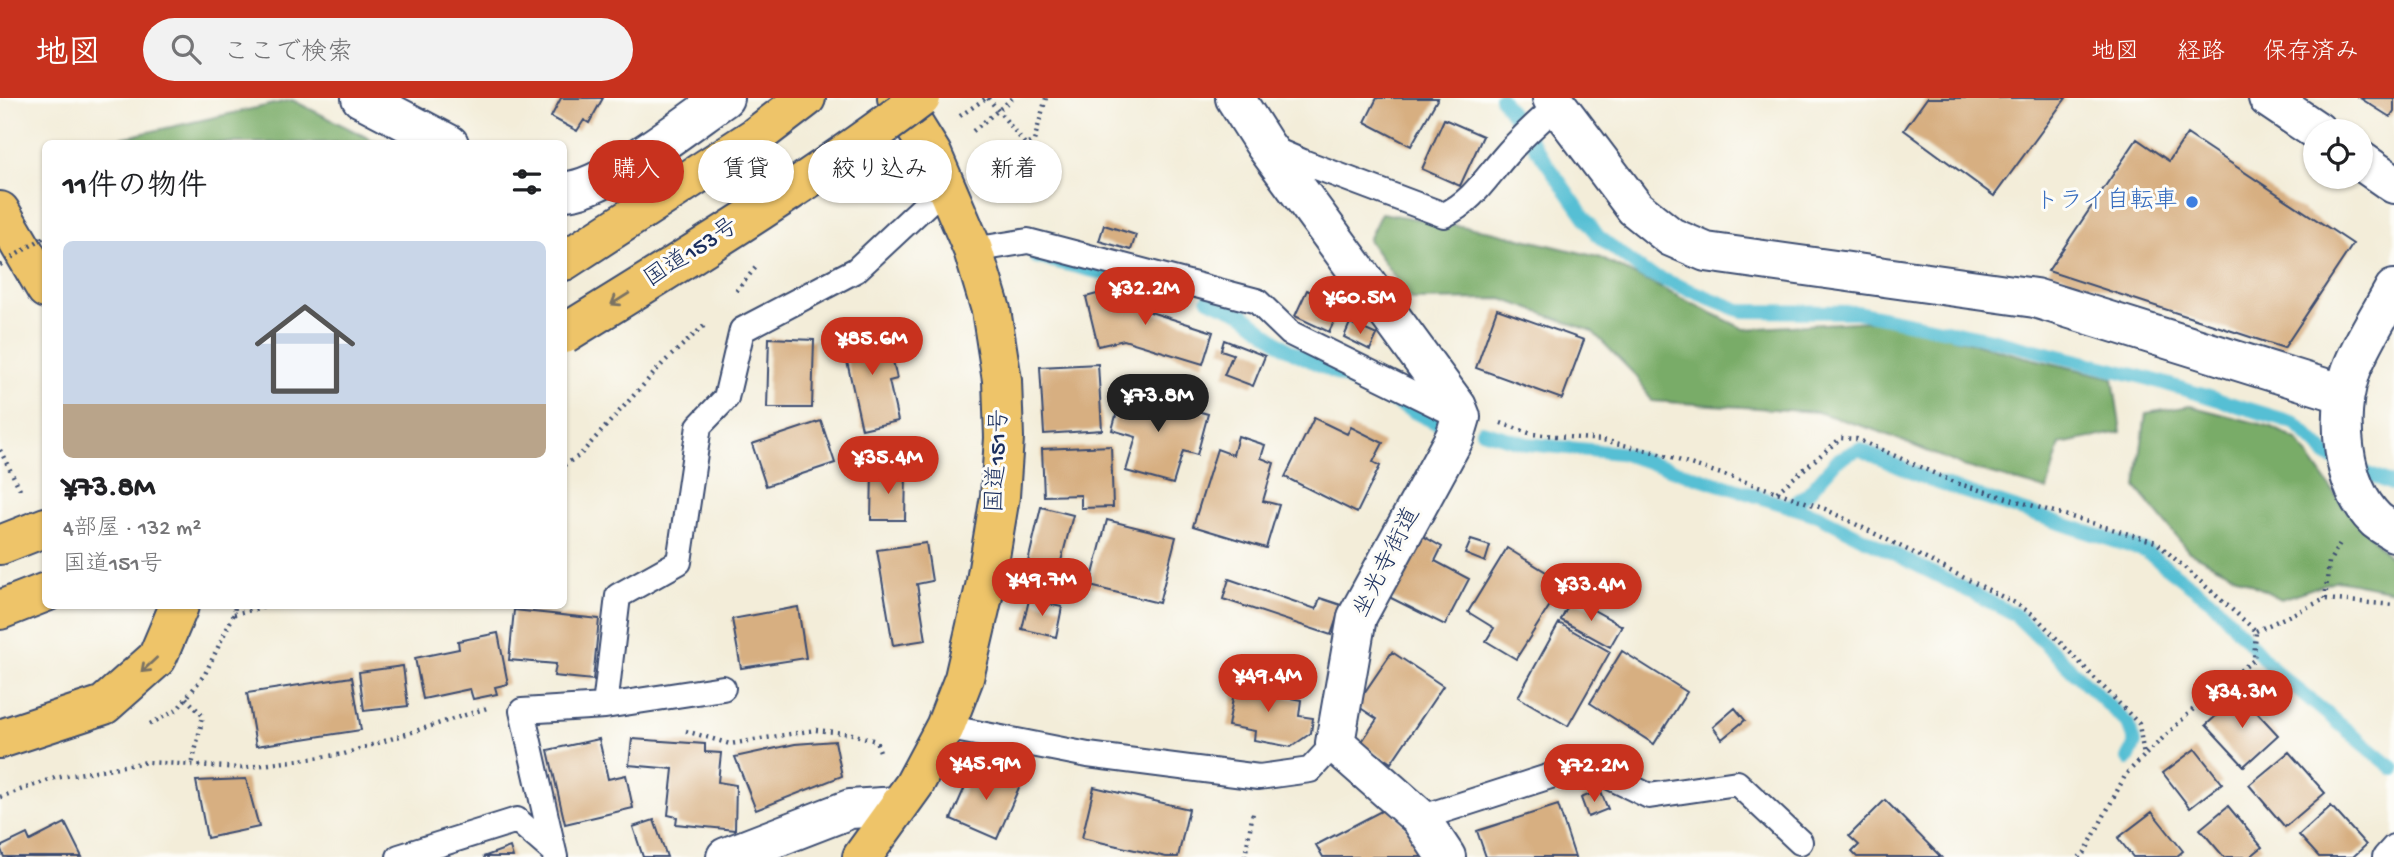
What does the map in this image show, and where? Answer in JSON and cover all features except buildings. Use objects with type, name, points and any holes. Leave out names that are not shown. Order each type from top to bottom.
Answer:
[{"type":"highway","points":[[567,259],[755,137],[806,98]]},
{"type":"highway","name":"国道151号","points":[[897,98],[923,140]]},
{"type":"highway","name":"国道153号","points":[[567,332],[836,161],[921,98]]},
{"type":"highway","name":"国道151号","points":[[862,857],[914,785],[945,727],[964,678],[985,587],[1000,496],[1004,438],[1002,380],[991,310],[973,250],[952,198]]},
{"type":"highway","points":[[0,211],[42,282]]},
{"type":"highway","points":[[0,545],[42,529]]},
{"type":"highway","points":[[0,610],[42,594]]},
{"type":"highway","points":[[0,739],[104,705],[157,658],[178,609]]},
{"type":"street","points":[[361,98],[441,140]]},
{"type":"street","points":[[567,191],[575,191],[627,166],[724,98]]},
{"type":"street","points":[[1235,98],[1265,145],[1459,412]]},
{"type":"street","points":[[2268,98],[2303,122]]},
{"type":"street","points":[[1550,108],[1635,208],[1671,237],[1706,252],[2035,298],[2344,394]]},
{"type":"street","points":[[2373,169],[2394,184]]},
{"type":"street","points":[[2376,516],[2343,448],[2344,394],[2352,368],[2394,289]]},
{"type":"street","name":"坐光寺街道","points":[[1335,743],[1357,617],[1455,437],[1459,412]]},
{"type":"street","points":[[1335,743],[1420,818],[1446,857]]},
{"type":"street","points":[[726,857],[850,809],[898,806]]},
{"type":"lane","points":[[1265,145],[1444,215],[1462,206],[1550,108]]},
{"type":"lane","points":[[605,706],[618,596],[679,562],[699,426],[726,398],[742,330],[856,270],[928,203]]},
{"type":"lane","points":[[973,250],[1028,242],[1257,301],[1290,333],[1459,412]]},
{"type":"lane","points":[[554,855],[522,711],[605,706],[723,688]]},
{"type":"lane","points":[[945,727],[1088,755],[1259,776],[1310,771],[1335,743]]},
{"type":"lane","points":[[1420,818],[1585,765],[1648,796],[1737,783],[1800,842]]},
{"type":"lane","points":[[399,857],[517,820],[554,855]]},
{"type":"lane","points":[[2385,857],[2394,848]]},
{"type":"path","points":[[988,98],[1026,145],[1034,141],[1046,98]]},
{"type":"path","points":[[973,131],[1013,98]]},
{"type":"path","points":[[0,265],[42,239]]},
{"type":"path","points":[[733,295],[758,265]]},
{"type":"path","points":[[567,463],[579,456],[664,362],[708,322]]},
{"type":"path","points":[[1459,412],[1532,434],[1603,440],[1653,452],[1777,492],[1825,509],[2013,602],[2034,615],[2140,724],[2144,756]]},
{"type":"path","points":[[1777,492],[1840,438],[1857,439],[1956,483],[2156,542],[2256,631],[2254,660],[2207,696],[2126,774],[2080,857]]},
{"type":"path","points":[[0,450],[22,493]]},
{"type":"path","points":[[2325,599],[2329,562],[2340,543],[2376,516]]},
{"type":"path","points":[[2256,631],[2325,599],[2394,605]]},
{"type":"path","points":[[235,609],[234,614],[255,609]]},
{"type":"path","points":[[186,698],[202,716],[192,765]]},
{"type":"path","points":[[0,797],[55,778],[147,762],[241,768],[344,754],[490,707],[522,711]]},
{"type":"path","points":[[680,729],[730,744],[815,730],[852,734],[876,741],[884,760]]},
{"type":"path","points":[[1245,857],[1259,776]]},
{"type":"path","points":[[2085,852],[2090,857]]},
{"type":"green space","points":[[292,100],[372,140],[112,140]]},
{"type":"green space","points":[[1381,213],[1491,231],[1598,257],[1744,329],[1887,320],[2113,378],[2121,432],[2060,444],[2047,490],[1963,466],[1878,431],[1817,412],[1652,401],[1637,377],[1592,331],[1502,299],[1411,300],[1368,240]]},
{"type":"green space","points":[[2190,406],[2272,427],[2297,440],[2342,504],[2394,562],[2394,591],[2337,580],[2281,599],[2189,552],[2136,487],[2146,413]]},
{"type":"waterway","points":[[1501,98],[1598,236],[1644,272],[1742,311],[1857,312],[1991,339],[2150,379],[2295,423],[2329,457],[2394,485]]},
{"type":"waterway","points":[[1036,257],[1110,275]]},
{"type":"waterway","points":[[1208,299],[1243,314],[1287,349],[1442,426]]},
{"type":"waterway","points":[[1482,431],[1527,444],[1620,453],[1817,515],[2014,614],[2128,724],[2135,743],[2128,759]]},
{"type":"waterway","points":[[1790,507],[1808,493],[1837,460],[1859,449],[1929,480],[2145,551],[2214,603],[2274,670],[2394,769]]},
{"type":"place","name":"トライ自転車","points":[[2192,202]]}]
